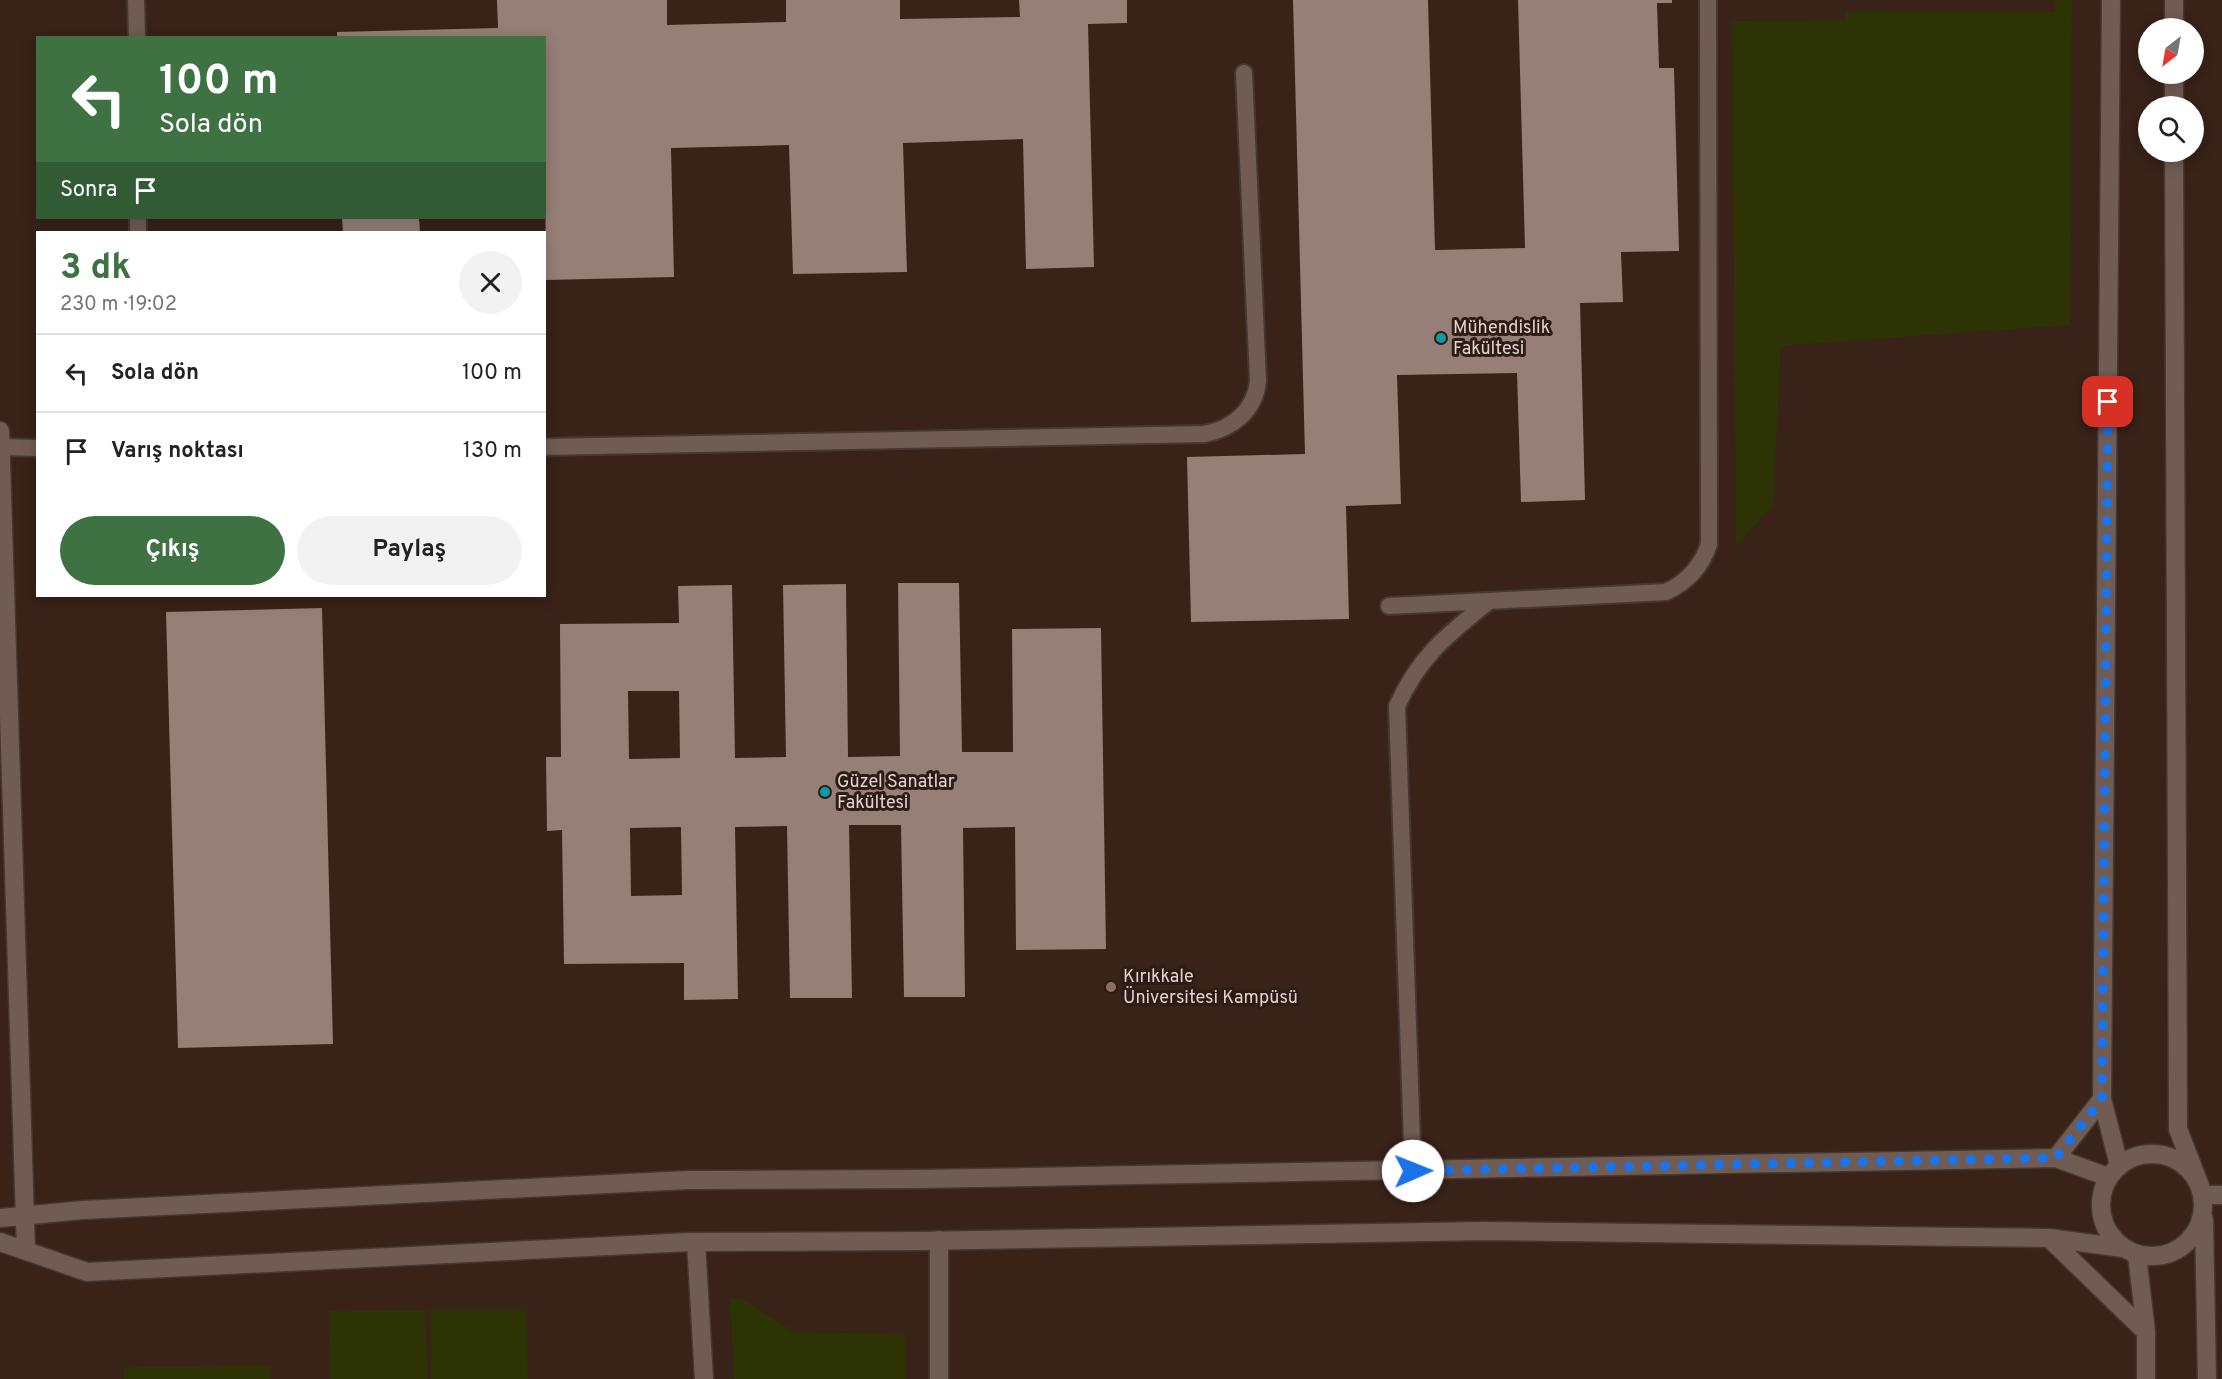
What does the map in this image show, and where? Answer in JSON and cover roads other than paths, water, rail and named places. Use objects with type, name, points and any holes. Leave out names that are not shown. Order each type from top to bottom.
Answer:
[{"type":"street","points":[[2111,0],[2102,1099],[2113,1171]]},
{"type":"street","points":[[2174,0],[2174,18]]},
{"type":"street","points":[[2174,162],[2178,1129],[2202,1195],[2207,1379]]},
{"type":"street","points":[[0,431],[26,1251]]},
{"type":"street","points":[[2056,1158],[2102,1099]]},
{"type":"street","points":[[0,1242],[87,1272],[696,1242],[1485,1231],[2049,1238],[2130,1252],[2153,1257],[2169,1254],[2183,1246],[2194,1235],[2201,1220],[2202,1195],[2191,1172],[2180,1161],[2164,1155],[2140,1155],[2113,1171],[2102,1192],[2100,1208],[2103,1223],[2111,1237],[2130,1252],[2146,1332],[2146,1379]]},
{"type":"street","points":[[0,1218],[84,1210],[688,1180],[920,1179],[2056,1158],[2113,1171]]},
{"type":"street","points":[[2202,1195],[2222,1195]]},
{"type":"street","points":[[2049,1238],[2146,1332]]},
{"type":"street","points":[[939,1240],[939,1379]]},
{"type":"street","points":[[696,1242],[704,1379]]},
{"type":"lane","points":[[136,0],[137,36]]},
{"type":"lane","points":[[1389,606],[1666,592],[1681,584],[1693,573],[1706,552],[1709,544],[1708,0]]},
{"type":"lane","points":[[546,447],[1204,434],[1225,428],[1238,420],[1248,409],[1258,381],[1244,73]]},
{"type":"lane","points":[[1,447],[36,448]]},
{"type":"lane","points":[[1413,1171],[1397,706],[1424,659],[1443,639],[1488,602]]},
{"type":"place","name":"Mühendislik Fakültesi","points":[[1441,338]]},
{"type":"place","name":"Güzel Sanatlar Fakültesi","points":[[825,792]]},
{"type":"place","name":"Kırıkkale Üniversitesi Kampüsü","points":[[1111,987]]}]
